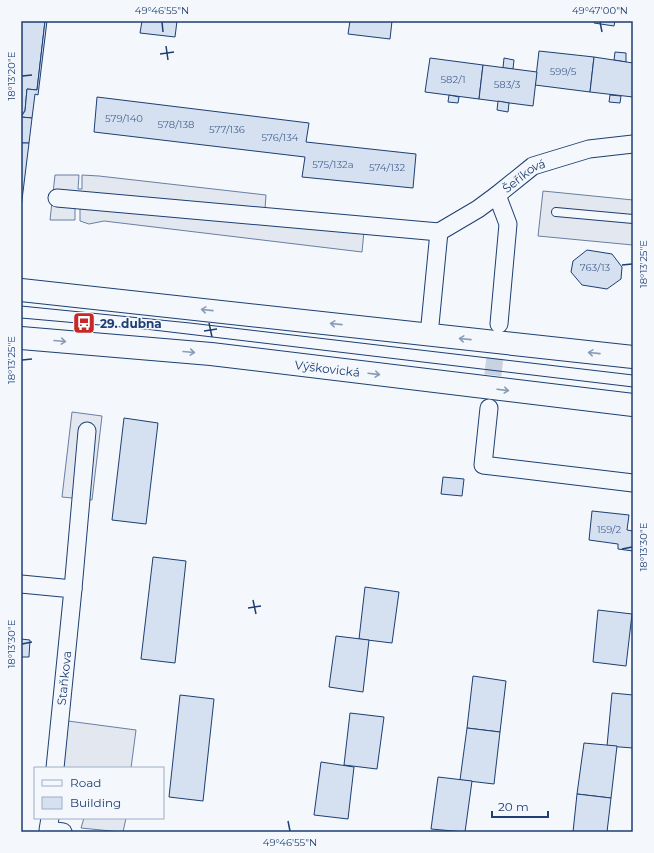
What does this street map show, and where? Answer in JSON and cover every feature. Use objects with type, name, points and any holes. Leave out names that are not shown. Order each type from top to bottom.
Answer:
[{"type":"street","name":"Šeříková","points":[[498,324],[508,224],[497,195],[534,166],[590,149],[633,144]]},
{"type":"street","points":[[56,198],[439,232],[478,209],[497,195]]},
{"type":"street","points":[[429,335],[439,232]]},
{"type":"street","points":[[21,290],[633,358]]},
{"type":"street","name":"Výškovická","points":[[21,338],[211,354],[633,405]]},
{"type":"street","points":[[489,408],[483,465],[633,483]]},
{"type":"street","name":"Staňkova","points":[[55,767],[87,431]]},
{"type":"street","points":[[21,584],[73,589]]},
{"type":"street","points":[[50,819],[48,830],[63,832]]},
{"type":"lane","points":[[556,212],[633,219]]},
{"type":"shaded area","points":[[55,175],[79,175],[78,189],[82,189],[82,175],[266,195],[265,209],[365,221],[362,252],[104,221],[89,224],[80,221],[80,207],[75,207],[75,220],[50,220]]},
{"type":"shaded area","points":[[543,191],[633,200],[633,245],[538,236]]},
{"type":"shaded area","points":[[72,412],[102,416],[92,500],[62,497]]},
{"type":"shaded area","points":[[68,721],[136,730],[131,767],[61,767]]},
{"type":"shaded area","points":[[84,819],[126,819],[123,832],[81,828]]},
{"type":"building","points":[[21,21],[45,21],[37,90],[27,89],[25,111],[21,114]]},
{"type":"building","points":[[45,21],[47,21],[38,95],[35,94],[32,118],[21,117],[25,111],[27,89],[37,90]]},
{"type":"building","points":[[142,21],[177,21],[175,37],[140,33]]},
{"type":"building","points":[[350,21],[392,21],[390,39],[348,34]]},
{"type":"building","points":[[594,21],[615,21],[614,26],[594,23]]},
{"type":"building","points":[[539,51],[594,57],[590,92],[535,85]]},
{"type":"building","points":[[615,52],[626,53],[626,62],[614,60]]},
{"type":"building","points":[[594,57],[633,63],[633,97],[590,92]]},
{"type":"building","points":[[430,58],[483,65],[479,99],[425,92]]},
{"type":"building","points":[[504,58],[514,60],[513,69],[503,68]]},
{"type":"building","points":[[483,65],[537,72],[533,106],[479,99]]},
{"type":"building","points":[[449,95],[459,97],[458,103],[448,102]]},
{"type":"building","points":[[610,95],[621,96],[620,103],[609,102]]},
{"type":"building","points":[[97,97],[309,123],[306,142],[416,154],[413,188],[302,177],[305,157],[94,132]]},
{"type":"building","points":[[498,101],[509,103],[508,112],[497,110]]},
{"type":"building","points":[[21,117],[32,118],[29,143],[21,143]]},
{"type":"building","points":[[21,143],[29,143],[21,208]]},
{"type":"building","points":[[587,250],[612,254],[622,267],[621,279],[607,289],[582,285],[571,272],[573,261]]},
{"type":"building","points":[[124,418],[158,423],[146,524],[112,520]]},
{"type":"building","points":[[443,477],[464,479],[462,496],[441,494]]},
{"type":"building","points":[[592,511],[629,515],[627,530],[633,531],[633,551],[618,549],[618,544],[589,540]]},
{"type":"building","points":[[153,557],[186,561],[175,663],[141,659]]},
{"type":"building","points":[[365,587],[399,592],[392,643],[359,639]]},
{"type":"building","points":[[598,610],[632,614],[626,666],[593,662]]},
{"type":"building","points":[[336,636],[369,640],[363,692],[329,687]]},
{"type":"building","points":[[21,639],[30,640],[29,657],[21,657]]},
{"type":"building","points":[[473,676],[506,681],[500,732],[467,728]]},
{"type":"building","points":[[612,693],[633,695],[633,748],[607,746]]},
{"type":"building","points":[[180,695],[214,699],[203,801],[169,797]]},
{"type":"building","points":[[350,713],[384,717],[377,769],[344,765]]},
{"type":"building","points":[[467,728],[500,732],[494,784],[460,780]]},
{"type":"building","points":[[584,743],[617,746],[611,798],[577,794]]},
{"type":"building","points":[[321,762],[354,767],[348,819],[314,815]]},
{"type":"building","points":[[438,777],[472,781],[465,832],[431,829]]},
{"type":"building","points":[[577,794],[611,798],[607,832],[573,832]]},
{"type":"tunnel","points":[[490,400],[498,331]]},
{"type":"tram line","points":[[21,306],[190,323],[633,375]]},
{"type":"tram line","points":[[21,318],[145,329],[633,387]]},
{"type":"place","name":"29. dubna","points":[[84,323]]}]
